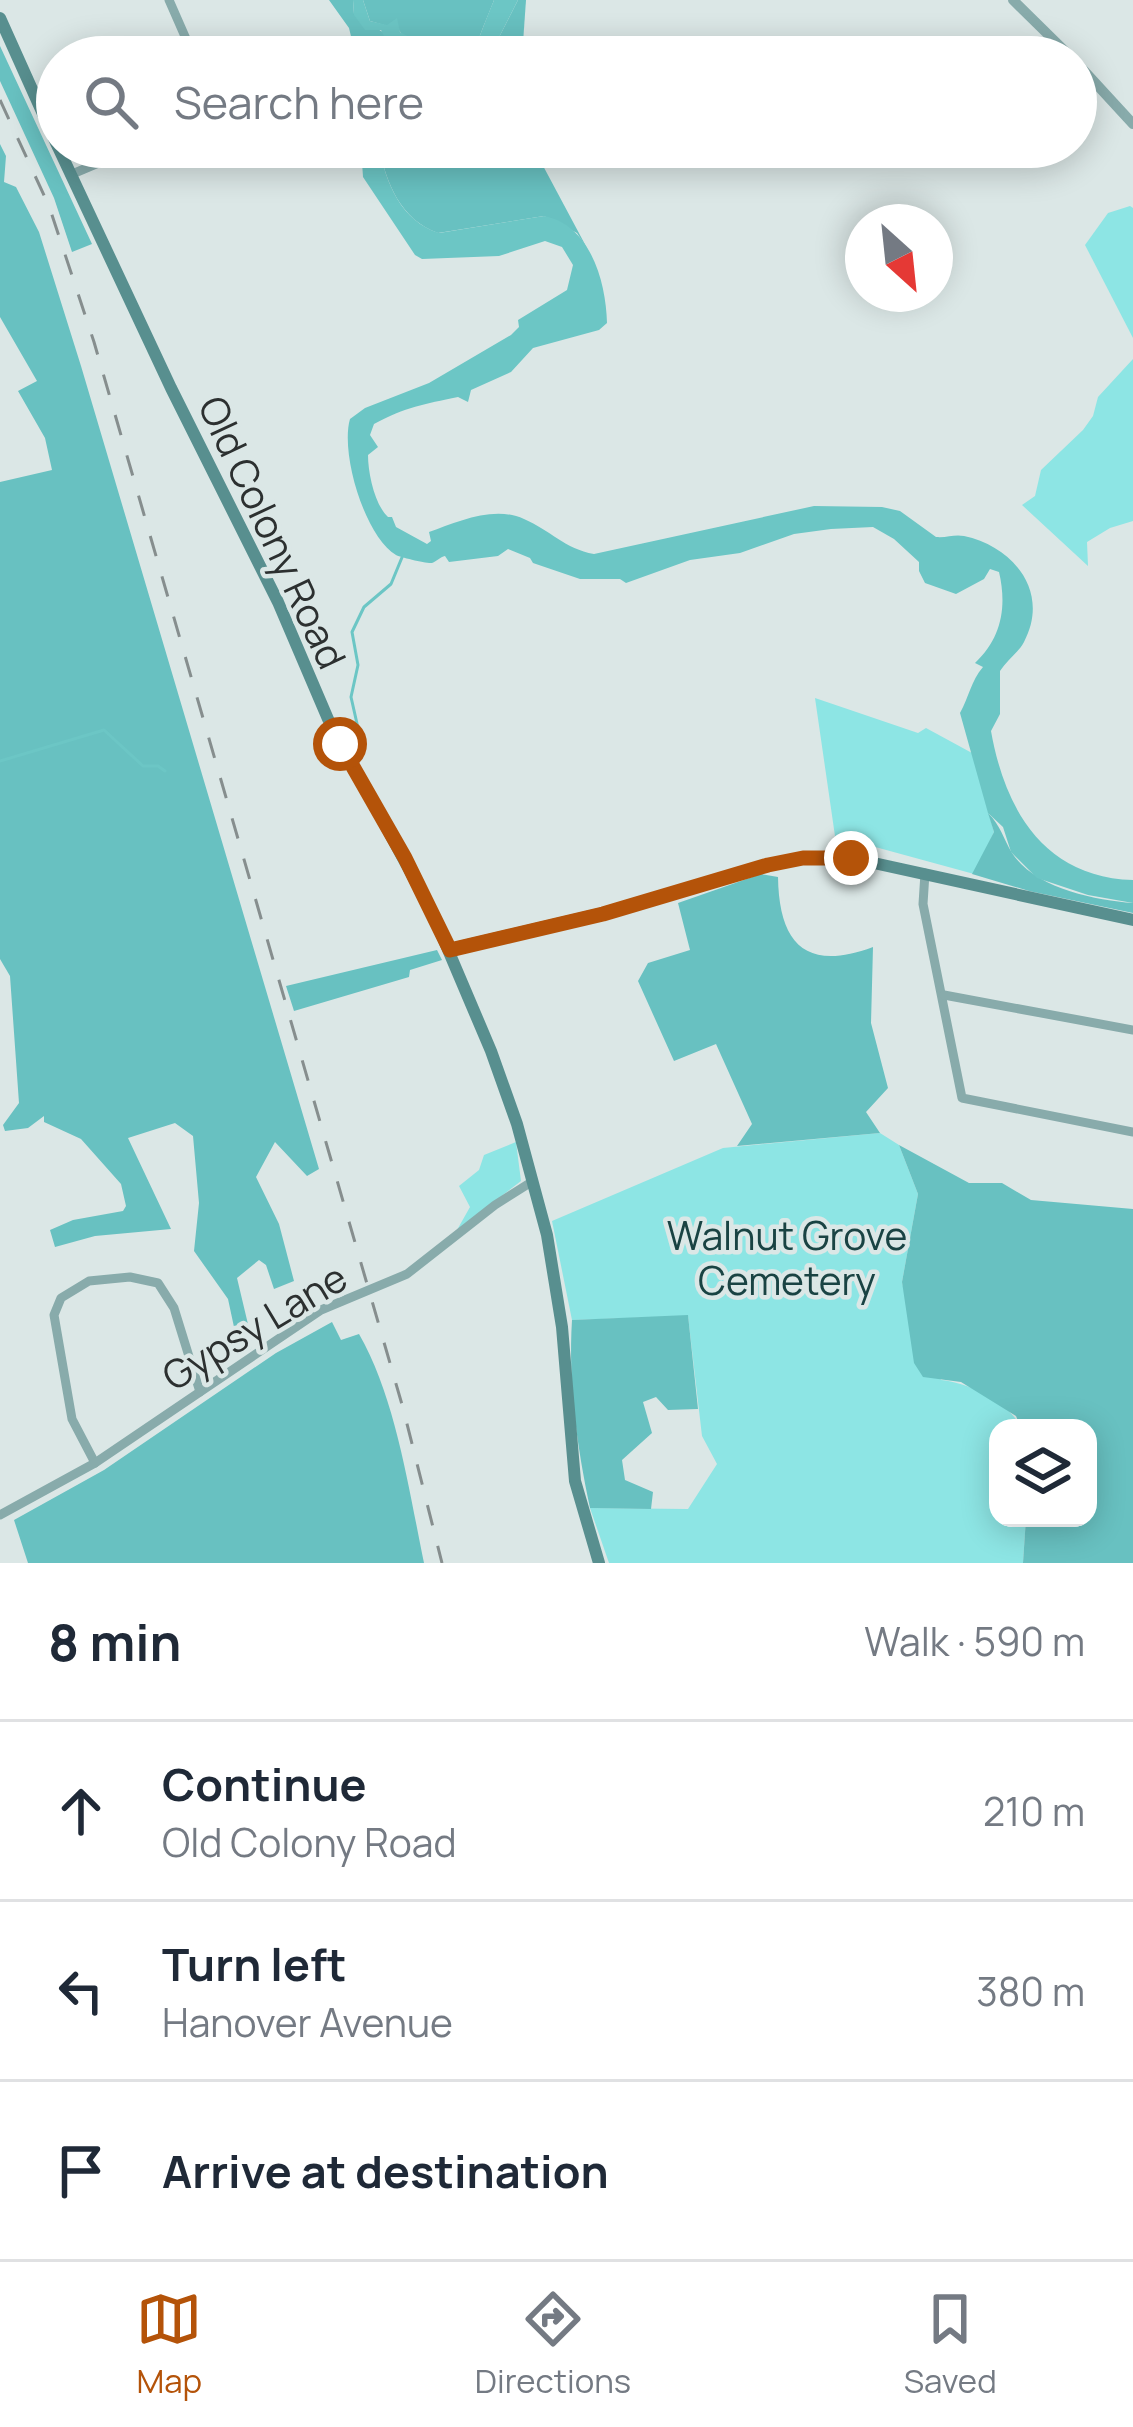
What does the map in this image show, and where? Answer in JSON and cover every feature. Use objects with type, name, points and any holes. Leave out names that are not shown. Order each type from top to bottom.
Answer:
[{"type":"main road","name":"Old Colony Road","points":[[0,18],[36,99]]},
{"type":"main road","name":"Old Colony Road","points":[[67,168],[278,602],[328,719],[450,950],[504,1087],[533,1181],[558,1299],[575,1481],[599,1563]]},
{"type":"main road","points":[[450,950],[603,914],[803,858],[851,858],[1133,920]]},
{"type":"street","points":[[169,0],[185,36]]},
{"type":"street","points":[[1013,0],[1050,36]]},
{"type":"street","points":[[1097,85],[1133,124]]},
{"type":"street","points":[[70,175],[86,168]]},
{"type":"street","points":[[925,873],[923,904],[962,1098],[1133,1132]]},
{"type":"street","points":[[944,995],[1133,1030]]},
{"type":"street","name":"Gypsy Lane","points":[[0,1515],[95,1463],[321,1310],[423,1264],[495,1205],[533,1181]]},
{"type":"street","points":[[95,1463],[72,1419],[55,1331],[54,1316],[61,1298],[74,1287],[130,1277],[158,1283],[169,1294],[200,1392]]},
{"type":"green space","points":[[1130,206],[1133,338],[1085,245],[1108,213]]},
{"type":"green space","points":[[1133,359],[1133,521],[1087,542],[1088,566],[1022,505],[1035,496],[1041,470],[1083,430],[1098,397]]},
{"type":"green space","points":[[815,698],[918,733],[926,728],[972,753],[994,832],[974,874],[835,836]]},
{"type":"green space","name":"Walnut Grove Cemetery","points":[[880,1133],[899,1145],[918,1194],[902,1282],[911,1321],[941,1380],[987,1395],[1016,1419],[989,1419],[989,1527],[1025,1527],[1023,1563],[609,1563],[590,1508],[688,1509],[717,1464],[702,1436],[688,1316],[572,1320],[552,1221],[723,1148]]},
{"type":"green space","points":[[516,1142],[521,1181],[457,1230],[470,1207],[459,1186],[479,1170],[484,1155]]},
{"type":"shaded area","points":[[329,0],[353,0],[354,14],[389,36],[351,36]]},
{"type":"shaded area","points":[[353,0],[363,0],[370,21],[387,25],[397,18],[400,32],[408,36],[365,30],[354,15]]},
{"type":"shaded area","points":[[363,0],[494,0],[480,36],[404,36],[398,29],[370,21]]},
{"type":"shaded area","points":[[494,0],[518,0],[500,36],[480,36]]},
{"type":"shaded area","points":[[518,0],[526,0],[523,36],[500,36]]},
{"type":"shaded area","points":[[0,46],[36,123],[36,159],[0,81]]},
{"type":"shaded area","points":[[0,144],[6,156],[4,182],[16,187],[39,232],[81,366],[319,1169],[307,1176],[275,1142],[256,1177],[279,1224],[294,1281],[274,1289],[266,1265],[259,1260],[237,1278],[252,1341],[251,1349],[240,1355],[228,1299],[194,1251],[199,1203],[193,1136],[175,1123],[128,1138],[171,1229],[95,1236],[55,1247],[50,1230],[73,1220],[123,1211],[121,1184],[81,1139],[44,1122],[44,1116],[28,1128],[5,1131],[3,1125],[19,1103],[10,976],[0,959],[0,482],[52,470],[45,438],[18,391],[37,381],[0,317]]},
{"type":"shaded area","points":[[40,168],[57,168],[92,244],[72,252]]},
{"type":"shaded area","points":[[362,168],[384,168],[405,210],[439,233],[544,216],[560,222],[574,231],[593,258],[606,307],[607,323],[599,330],[533,348],[511,372],[471,390],[468,402],[458,397],[425,404],[374,424],[370,435],[378,447],[368,455],[371,480],[379,505],[396,527],[427,544],[429,532],[451,524],[488,514],[512,515],[594,554],[814,506],[882,507],[900,511],[936,537],[960,536],[999,550],[1023,575],[1033,606],[1024,642],[1000,671],[1000,714],[991,731],[1007,787],[1034,834],[1053,852],[1075,867],[1133,880],[1133,903],[1037,878],[1011,852],[1003,827],[988,813],[960,713],[983,667],[975,663],[1000,621],[999,572],[990,569],[984,579],[956,594],[925,583],[919,562],[873,527],[794,534],[740,553],[690,560],[626,583],[580,579],[508,549],[498,556],[449,562],[445,556],[429,563],[396,555],[385,545],[365,513],[352,472],[350,419],[365,408],[429,383],[511,335],[519,327],[518,320],[567,290],[573,265],[562,247],[545,241],[499,256],[422,259],[363,177]]},
{"type":"shaded area","points":[[384,168],[544,168],[588,250],[577,233],[544,216],[438,233],[405,210]]},
{"type":"shaded area","points":[[988,813],[1012,853],[1035,875],[1084,895],[1133,903],[1133,913],[972,874],[994,832]]},
{"type":"shaded area","points":[[761,874],[778,877],[784,920],[801,946],[830,956],[873,947],[871,1023],[888,1088],[866,1112],[880,1133],[737,1146],[752,1124],[716,1044],[674,1061],[638,981],[648,963],[690,950],[678,903]]},
{"type":"shaded area","points":[[437,950],[442,960],[410,970],[409,977],[294,1011],[286,986]]},
{"type":"shaded area","points":[[899,1145],[969,1183],[1002,1183],[1031,1200],[1133,1209],[1133,1563],[1023,1563],[1025,1527],[1097,1527],[1097,1419],[1017,1419],[961,1382],[923,1377],[914,1363],[902,1282],[918,1194]]},
{"type":"shaded area","points":[[688,1315],[698,1409],[668,1410],[656,1397],[643,1402],[652,1433],[622,1460],[625,1480],[653,1492],[651,1509],[590,1508],[575,1415],[572,1320]]},
{"type":"shaded area","points":[[332,1322],[341,1340],[359,1334],[383,1387],[424,1563],[28,1563],[14,1520],[104,1470],[276,1353]]},
{"type":"waterway","points":[[358,755],[360,737],[351,697],[358,665],[352,632],[364,607],[391,584],[403,555]]},
{"type":"waterway","points":[[0,761],[104,730],[143,766],[165,771]]},
{"type":"railway","points":[[0,100],[49,206],[94,342],[403,1408],[442,1563]]},
{"type":"route","points":[[340,744],[405,858],[450,950],[603,914],[768,865],[803,858],[851,858]]}]
